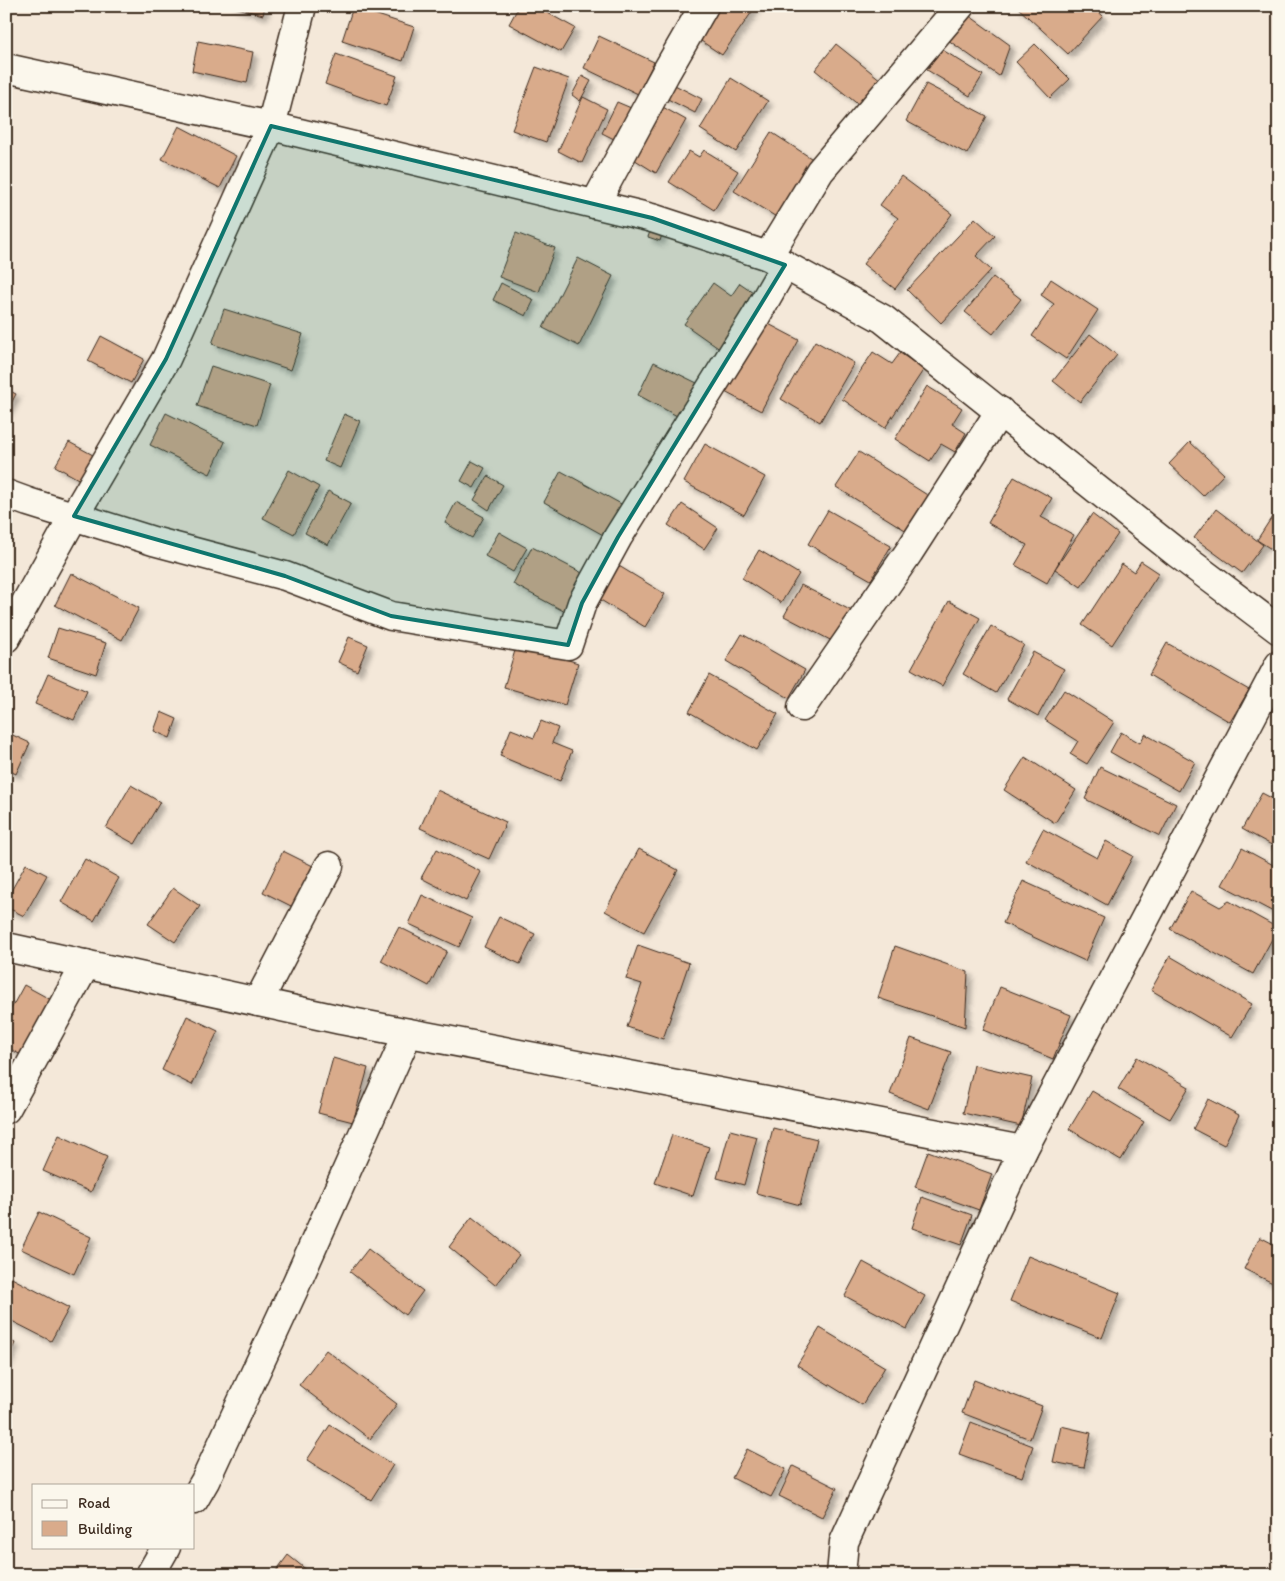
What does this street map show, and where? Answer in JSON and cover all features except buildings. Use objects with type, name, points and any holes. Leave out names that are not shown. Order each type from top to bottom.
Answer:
[{"type":"street","points":[[6,638],[74,516],[166,359],[271,126],[302,6]]},
{"type":"street","points":[[595,204],[704,6]]},
{"type":"street","points":[[6,494],[153,542],[285,576],[391,616],[568,645],[582,603],[618,536],[756,316],[776,260],[820,171],[960,6]]},
{"type":"street","points":[[6,68],[271,126],[652,218],[776,260],[883,318],[1177,553],[1279,630]]},
{"type":"street","points":[[802,706],[909,552],[1000,411]]},
{"type":"street","points":[[841,1575],[844,1542],[1023,1150],[1279,665]]},
{"type":"street","points":[[258,1002],[328,866]]},
{"type":"street","points":[[6,947],[341,1020],[1023,1150]]},
{"type":"street","points":[[6,1109],[86,964]]},
{"type":"street","points":[[195,1498],[205,1481],[293,1291],[408,1033]]},
{"type":"street","points":[[150,1575],[165,1548]]},
{"type":"highlighted area","points":[[271,126],[652,218],[785,265],[618,537],[582,603],[568,645],[391,616],[285,576],[74,516],[166,359]]}]
